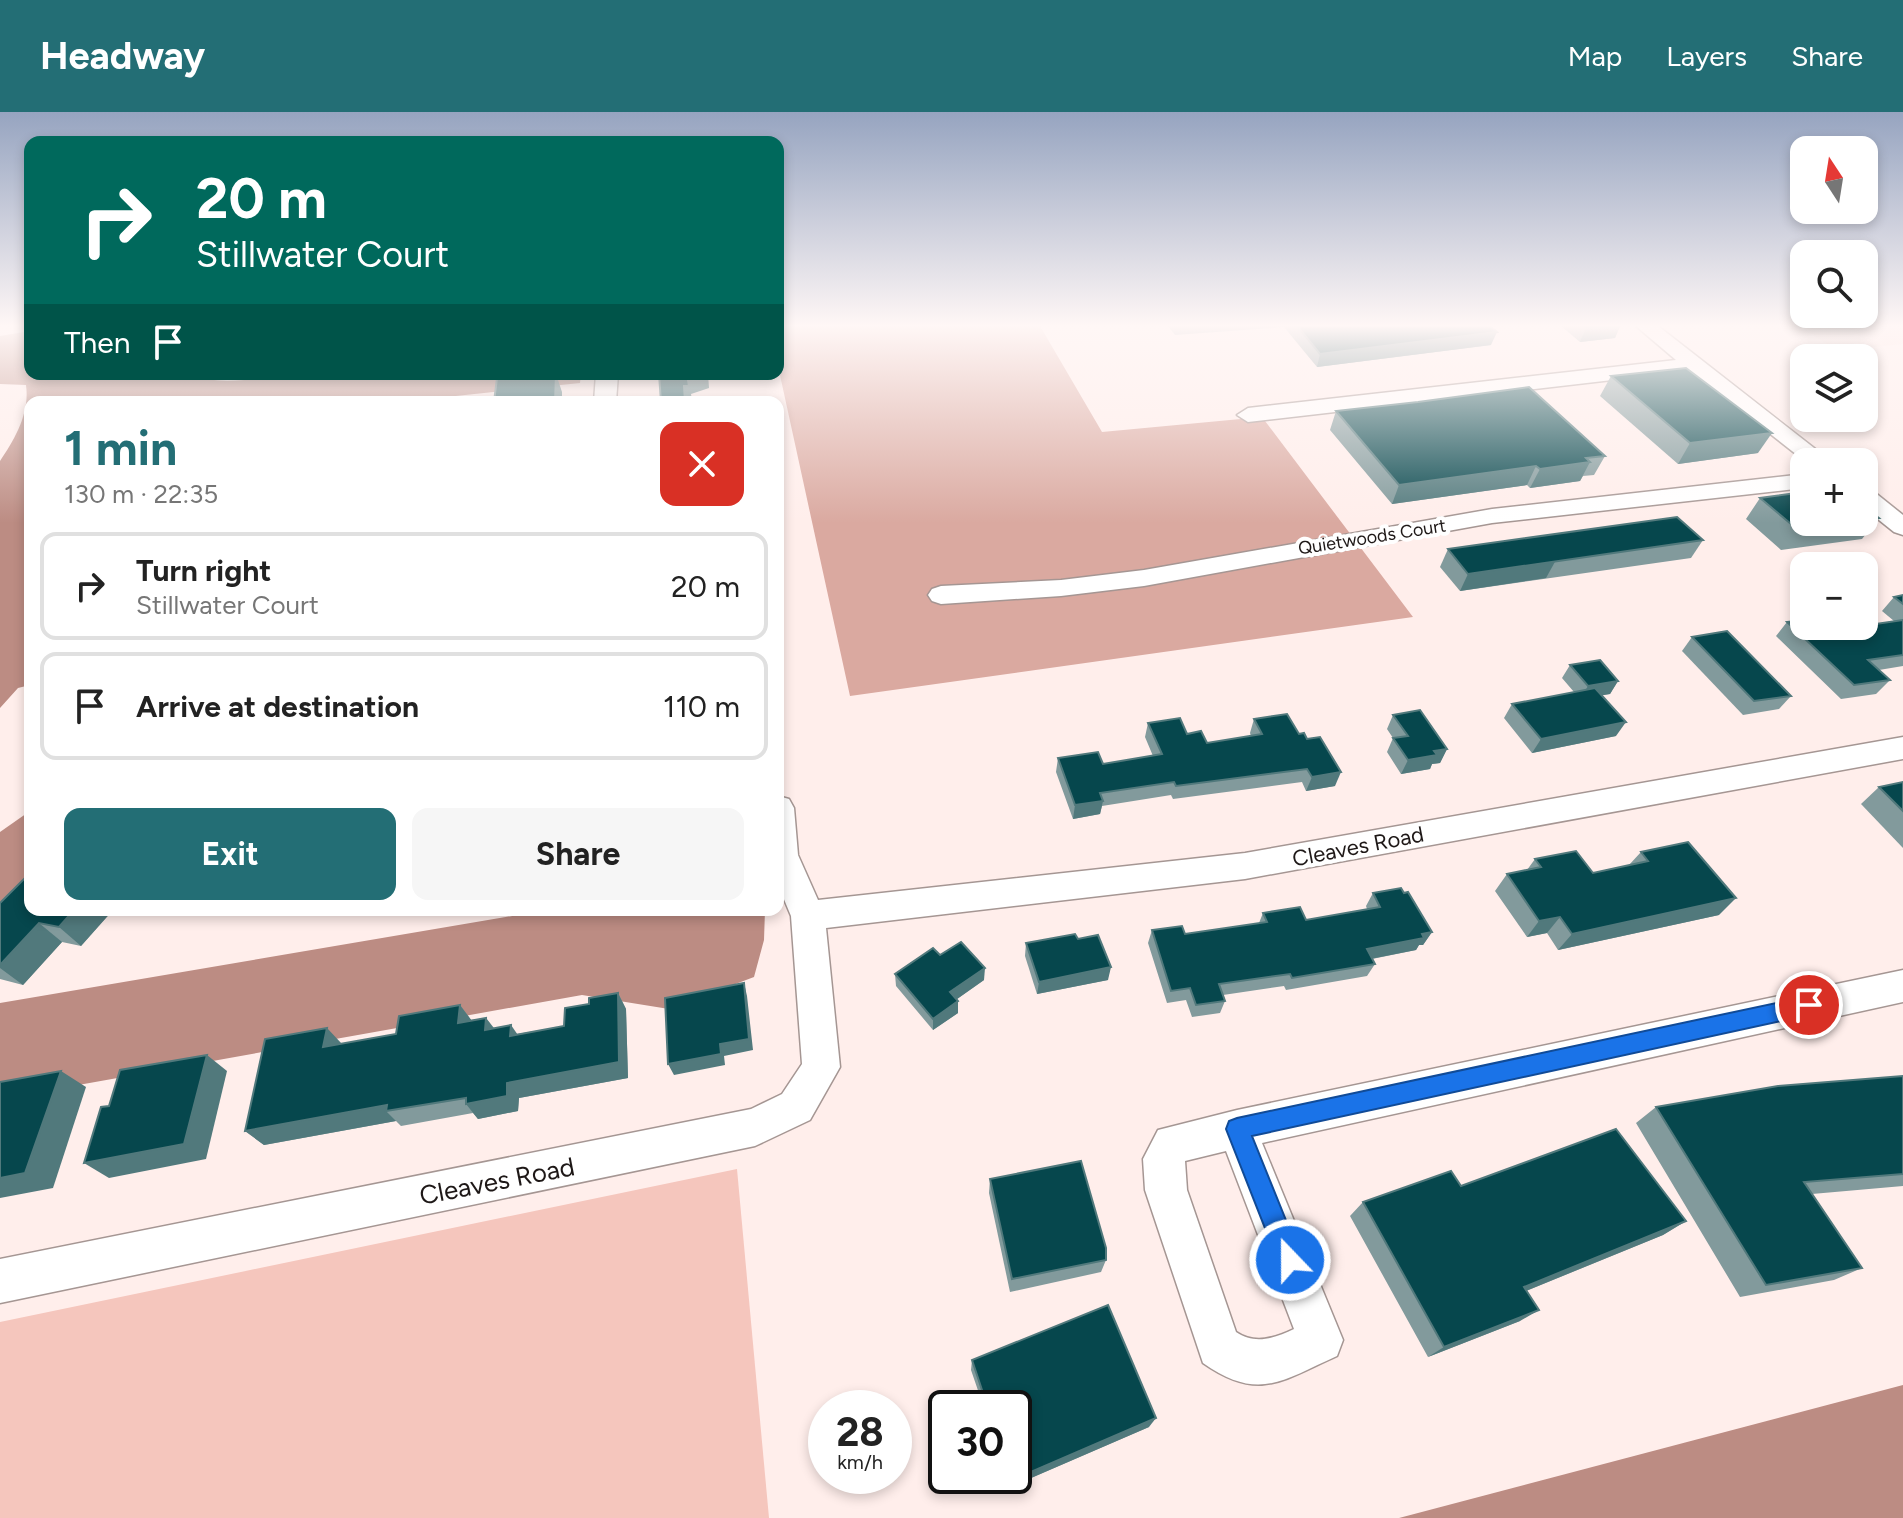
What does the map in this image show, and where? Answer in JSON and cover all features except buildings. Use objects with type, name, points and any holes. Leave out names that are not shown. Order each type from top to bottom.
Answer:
[{"type":"street","points":[[1248,415],[1453,392]]},
{"type":"street","points":[[1730,392],[1802,448]]},
{"type":"street","name":"Quietwoods Court","points":[[941,595],[1061,588],[1144,578],[1492,516],[1790,483]]},
{"type":"street","points":[[1878,507],[1903,527]]},
{"type":"street","name":"Cleaves Road","points":[[808,916],[1245,866],[1903,748]]},
{"type":"street","name":"Cleaves Road","points":[[0,1281],[755,1127],[796,1107],[821,1067],[808,916],[784,860]]},
{"type":"street","points":[[1237,1129],[1321,1340],[1274,1361],[1241,1362],[1219,1347],[1166,1190],[1163,1159],[1172,1144],[1237,1129],[1903,986]]},
{"type":"shaded area","points":[[27,392],[498,392],[456,396],[27,395]]},
{"type":"shaded area","points":[[784,392],[1078,392],[1102,432],[1262,417],[1413,617],[850,696]]},
{"type":"shaded area","points":[[24,412],[24,686],[18,688],[0,708],[0,461]]},
{"type":"shaded area","points":[[24,815],[24,887],[0,902],[0,832]]},
{"type":"shaded area","points":[[512,916],[765,916],[764,940],[754,977],[669,1009],[582,995],[0,1099],[0,1003]]},
{"type":"shaded area","points":[[737,1169],[769,1518],[0,1518],[0,1322]]},
{"type":"shaded area","points":[[1903,1385],[1903,1518],[1399,1518]]},
{"type":"route","points":[[1290,1260],[1237,1129],[1809,1005]]}]
